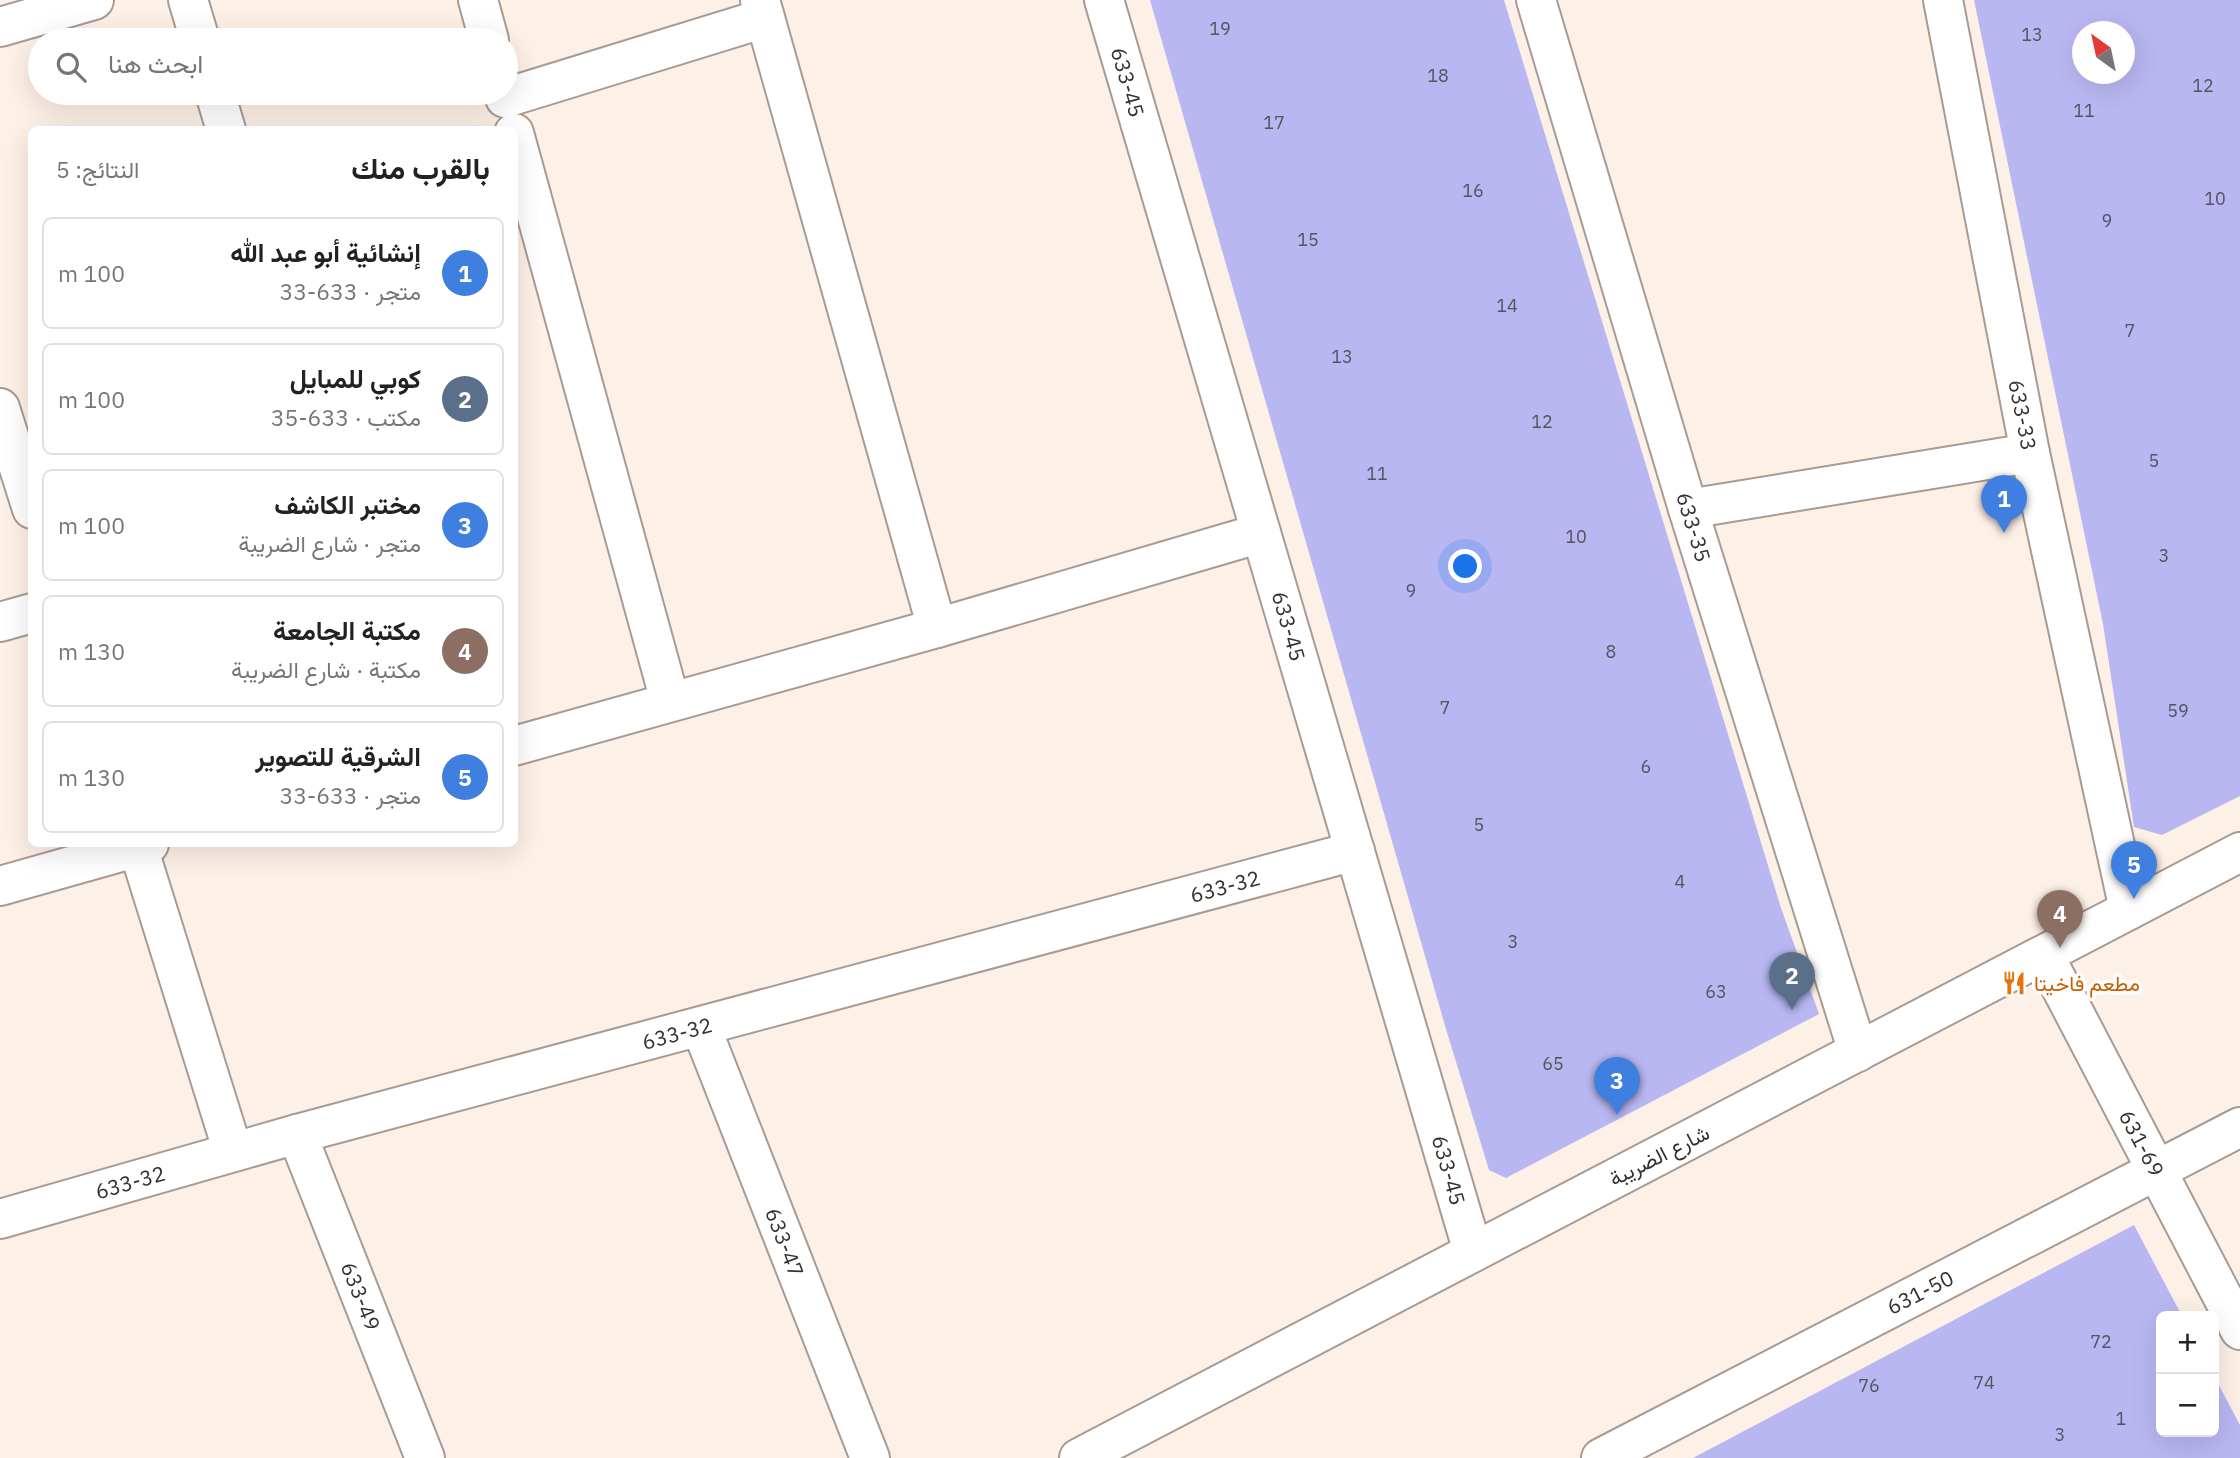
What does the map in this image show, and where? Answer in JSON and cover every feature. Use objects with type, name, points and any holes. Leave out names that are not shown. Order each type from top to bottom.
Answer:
[{"type":"street","points":[[0,27],[94,0]]},
{"type":"street","points":[[188,0],[196,28]]},
{"type":"street","points":[[478,0],[486,28]]},
{"type":"street","name":"633-45","points":[[1104,0],[1474,1252]]},
{"type":"street","name":"633-35","points":[[1536,0],[1688,509],[1858,1052]]},
{"type":"street","name":"633-33","points":[[1943,0],[2030,453],[2129,910]]},
{"type":"street","points":[[509,113],[762,9],[937,628]]},
{"type":"street","points":[[219,105],[225,126]]},
{"type":"street","points":[[518,146],[670,701]]},
{"type":"street","points":[[0,408],[28,496]]},
{"type":"street","points":[[1688,509],[2030,453]]},
{"type":"street","points":[[518,745],[937,628],[1261,533]]},
{"type":"street","points":[[0,622],[28,614]]},
{"type":"street","points":[[0,886],[131,847]]},
{"type":"street","points":[[142,847],[233,1153]]},
{"type":"street","name":"633-32","points":[[0,1219],[298,1134],[1355,852]]},
{"type":"street","name":"شارع الضريبة","points":[[1079,1458],[2240,852]]},
{"type":"street","name":"631-69","points":[[2044,955],[2240,1331]]},
{"type":"street","name":"633-47","points":[[701,1027],[870,1458]]},
{"type":"street","name":"631-50","points":[[1601,1458],[2240,1127]]},
{"type":"street","name":"633-49","points":[[298,1134],[425,1458]]},
{"type":"building","points":[[1150,0],[1504,0],[1781,908],[1819,1014],[1506,1178],[1489,1170],[1446,1029]]},
{"type":"building","points":[[1974,0],[2240,0],[2240,796],[2162,835],[2134,827],[2103,624]]},
{"type":"building","points":[[2134,1225],[2179,1311],[2156,1311],[2156,1437],[2219,1437],[2219,1385],[2240,1425],[2240,1458],[1693,1458]]},
{"type":"place","name":"إنشائية أبو عبد الله","points":[[2004,533]]},
{"type":"place","name":"الشرقية للتصوير","points":[[2134,899]]},
{"type":"place","name":"مكتبة الجامعة","points":[[2060,948]]},
{"type":"place","name":"مطعم فاخيتا","points":[[2014,983]]},
{"type":"place","name":"كوبي للمبايل","points":[[1792,1010]]},
{"type":"place","name":"مختبر الكاشف","points":[[1617,1115]]}]
